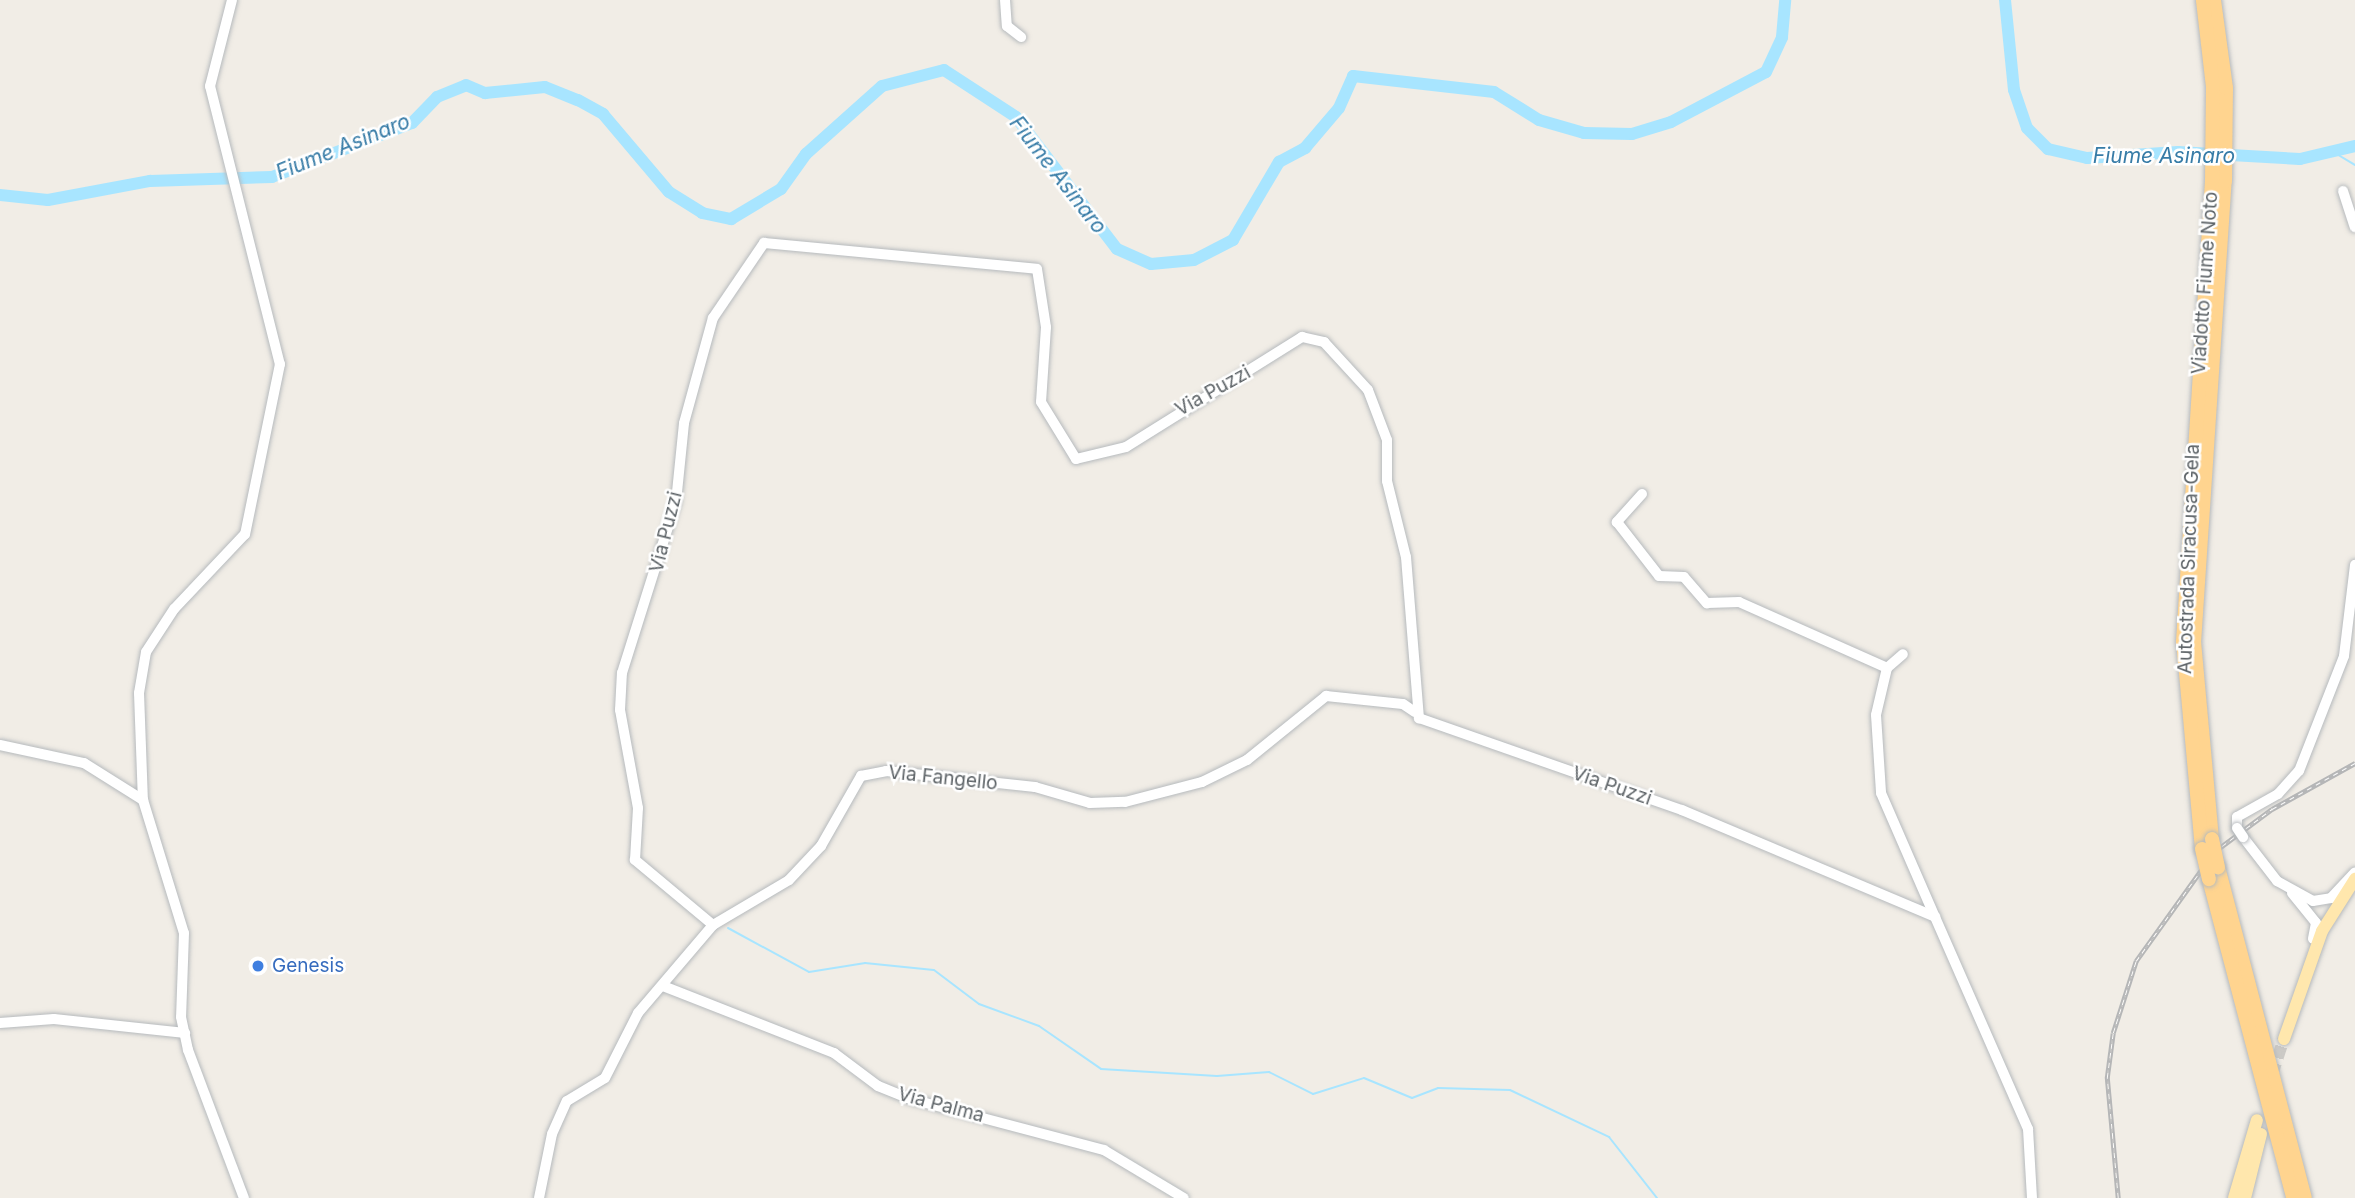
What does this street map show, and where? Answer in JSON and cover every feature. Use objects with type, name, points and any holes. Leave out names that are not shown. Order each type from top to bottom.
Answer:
[{"type":"highway","points":[[2203,0],[2220,88]]},
{"type":"highway","points":[[2214,0],[2220,88]]},
{"type":"highway","name":"Viadotto Fiume Noto","points":[[2203,396],[2220,88]]},
{"type":"highway","name":"Autostrada Siracusa-Gela","points":[[2203,396],[2194,643],[2207,844]]},
{"type":"highway","points":[[2207,844],[2218,867],[2305,1198]]},
{"type":"highway","points":[[2207,844],[2209,879],[2293,1198]]},
{"type":"main road","points":[[2355,879],[2330,916],[2299,994],[2288,1041],[2331,928],[2355,889]]},
{"type":"main road","points":[[2234,1198],[2261,1121],[2245,1198]]},
{"type":"street","points":[[232,0],[210,74],[226,150],[280,364],[245,534],[174,609],[143,660],[143,800],[184,933],[185,1033],[200,1093],[244,1198]]},
{"type":"street","points":[[1005,0],[1007,26],[1021,37]]},
{"type":"street","points":[[2343,191],[2355,227]]},
{"type":"street","name":"Via Puzzi","points":[[713,925],[635,860],[638,808],[620,695],[676,502],[684,423],[713,318],[764,243],[1037,269],[1046,327],[1041,402],[1064,446],[1082,461],[1126,447],[1290,343],[1316,336],[1367,390],[1387,440],[1387,481],[1408,568],[1416,712],[1437,726],[1846,874],[1935,917]]},
{"type":"street","points":[[1642,494],[1616,522],[1659,576],[1684,577],[1707,603],[1740,602],[1887,668]]},
{"type":"street","points":[[2330,916],[2290,890],[2240,833],[2237,817],[2278,794],[2299,771],[2344,656],[2355,565]]},
{"type":"street","points":[[1903,654],[1887,668],[1875,715],[1881,793],[2028,1129],[2032,1198]]},
{"type":"street","name":"Via Fangello","points":[[539,1198],[561,1109],[605,1078],[638,1013],[713,925],[789,880],[830,835],[855,783],[867,773],[1035,787],[1090,803],[1125,802],[1202,782],[1247,760],[1326,696],[1403,704],[1416,712]]},
{"type":"street","points":[[0,744],[83,764],[143,800]]},
{"type":"street","points":[[2311,905],[2331,898],[2355,872]]},
{"type":"street","points":[[2311,979],[2330,916],[2355,889]]},
{"type":"street","points":[[2299,994],[2316,929],[2311,905]]},
{"type":"street","name":"Via Palma","points":[[663,986],[834,1053],[878,1086],[907,1098],[1104,1150],[1184,1198]]},
{"type":"street","points":[[0,1023],[54,1019],[185,1033]]},
{"type":"waterway","name":"Fiume Asinaro","points":[[0,195],[48,200],[150,181],[272,177],[412,123],[437,97],[466,85],[485,93],[545,87],[578,100],[603,114],[669,192],[702,213],[731,219],[781,189],[806,154],[882,86],[944,70],[1016,117],[1117,249],[1151,264],[1194,260],[1233,240],[1279,162],[1305,148],[1339,108],[1353,76],[1494,92],[1539,120],[1584,133],[1632,134],[1671,122],[1766,72],[1782,37],[1785,0]]},
{"type":"waterway","name":"Fiume Asinaro","points":[[2005,0],[2014,90],[2027,128],[2048,149],[2087,158],[2178,152],[2300,159],[2355,146]]},
{"type":"waterway","points":[[2335,153],[2355,165]]},
{"type":"waterway","points":[[728,928],[809,972],[865,963],[934,970],[979,1004],[1039,1026],[1101,1069],[1217,1076],[1269,1072],[1313,1094],[1364,1078],[1412,1098],[1438,1088],[1510,1090],[1609,1137],[1657,1198]]},
{"type":"tunnel","points":[[2272,1075],[2284,1039]]},
{"type":"railway","points":[[2118,1198],[2107,1078],[2113,1033],[2136,961],[2214,852],[2272,809],[2355,763]]},
{"type":"place","name":"Genesis","points":[[258,966]]}]
